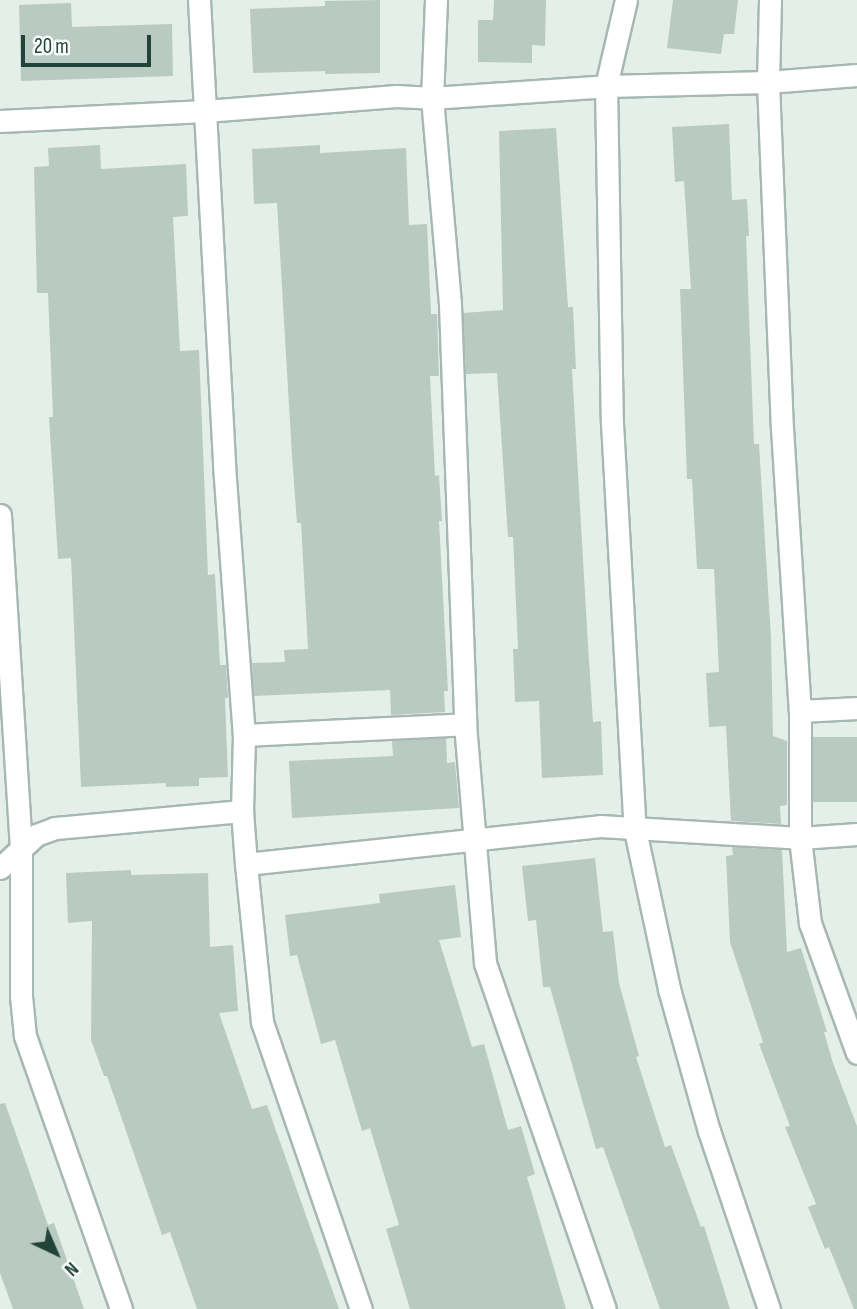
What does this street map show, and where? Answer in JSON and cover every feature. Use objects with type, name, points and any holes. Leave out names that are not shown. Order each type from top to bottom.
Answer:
[{"type":"street","points":[[199,0],[224,465],[244,736],[242,811],[262,1021],[361,1309]]},
{"type":"street","points":[[436,0],[432,99],[450,305],[465,724],[485,962],[605,1309]]},
{"type":"street","points":[[626,0],[606,86],[611,423],[635,830],[673,1002],[709,1131],[769,1309]]},
{"type":"street","points":[[770,0],[768,82],[782,428],[800,711],[800,838],[810,923],[857,1053]]},
{"type":"street","points":[[0,121],[205,111],[396,96],[432,99],[606,86],[768,82],[857,75]]},
{"type":"street","points":[[0,515],[21,849],[21,996],[26,1036],[121,1309]]},
{"type":"street","points":[[800,711],[857,708]]},
{"type":"street","points":[[244,736],[465,724]]},
{"type":"street","points":[[0,868],[36,835],[55,828],[242,811]]},
{"type":"street","points":[[246,864],[600,826],[800,838],[857,834]]},
{"type":"building","points":[[380,0],[380,73],[253,73],[250,9],[325,6],[325,1]]},
{"type":"building","points":[[494,0],[546,0],[545,46],[532,45],[532,63],[478,62],[478,20],[493,20]]},
{"type":"building","points":[[673,0],[738,0],[734,34],[724,34],[721,54],[667,48]]},
{"type":"building","points":[[71,3],[72,27],[172,24],[173,76],[21,81],[19,5]]},
{"type":"building","points":[[729,124],[732,200],[747,199],[754,444],[759,444],[771,638],[773,736],[787,741],[787,805],[780,806],[781,824],[731,821],[726,726],[709,727],[706,673],[719,672],[714,569],[697,569],[692,479],[687,479],[680,289],[691,289],[684,181],[675,182],[672,127]]},
{"type":"building","points":[[556,128],[568,307],[573,307],[576,369],[572,369],[593,722],[601,721],[603,775],[542,778],[539,701],[515,702],[513,649],[518,649],[513,537],[508,537],[497,373],[466,374],[463,313],[503,310],[499,131]]},
{"type":"building","points":[[100,145],[101,169],[186,164],[188,216],[173,217],[180,351],[199,350],[208,575],[215,574],[220,665],[226,665],[228,698],[225,698],[228,777],[199,778],[199,786],[166,787],[166,783],[81,787],[71,558],[58,559],[49,417],[53,417],[48,293],[37,293],[34,167],[49,166],[48,148]]},
{"type":"building","points":[[320,145],[320,153],[406,148],[409,225],[427,224],[431,314],[437,314],[439,376],[430,376],[435,476],[439,475],[442,521],[439,521],[448,691],[444,691],[445,712],[391,715],[390,690],[254,696],[252,663],[285,662],[284,650],[308,649],[301,523],[297,523],[292,456],[277,203],[254,204],[252,149]]},
{"type":"building","points":[[813,737],[857,737],[857,802],[813,802]]},
{"type":"building","points":[[446,738],[447,763],[455,762],[459,808],[292,818],[289,761],[393,756],[392,741]]},
{"type":"building","points":[[732,847],[782,850],[787,952],[801,948],[827,1032],[824,1032],[833,1063],[857,1126],[857,1309],[854,1309],[829,1247],[825,1249],[808,1207],[816,1204],[785,1127],[790,1126],[759,1044],[763,1042],[730,942],[726,856],[733,855]]},
{"type":"building","points":[[595,858],[603,932],[613,931],[619,983],[639,1056],[636,1057],[665,1147],[671,1145],[701,1227],[704,1226],[730,1309],[660,1309],[603,1147],[596,1149],[550,987],[543,987],[536,920],[528,921],[522,866]]},
{"type":"building","points":[[131,870],[131,875],[208,873],[210,947],[233,945],[238,1011],[219,1013],[252,1109],[267,1105],[339,1309],[197,1309],[170,1232],[162,1235],[107,1076],[104,1076],[91,1040],[92,921],[68,923],[66,873]]},
{"type":"building","points":[[455,885],[461,937],[439,940],[472,1047],[484,1044],[508,1130],[521,1126],[535,1174],[527,1177],[566,1309],[410,1309],[386,1229],[399,1225],[370,1128],[362,1131],[335,1040],[321,1044],[297,955],[290,956],[285,915],[380,903],[379,894]]},
{"type":"building","points":[[5,1103],[48,1225],[54,1223],[84,1309],[13,1309],[0,1273],[0,1104]]}]
